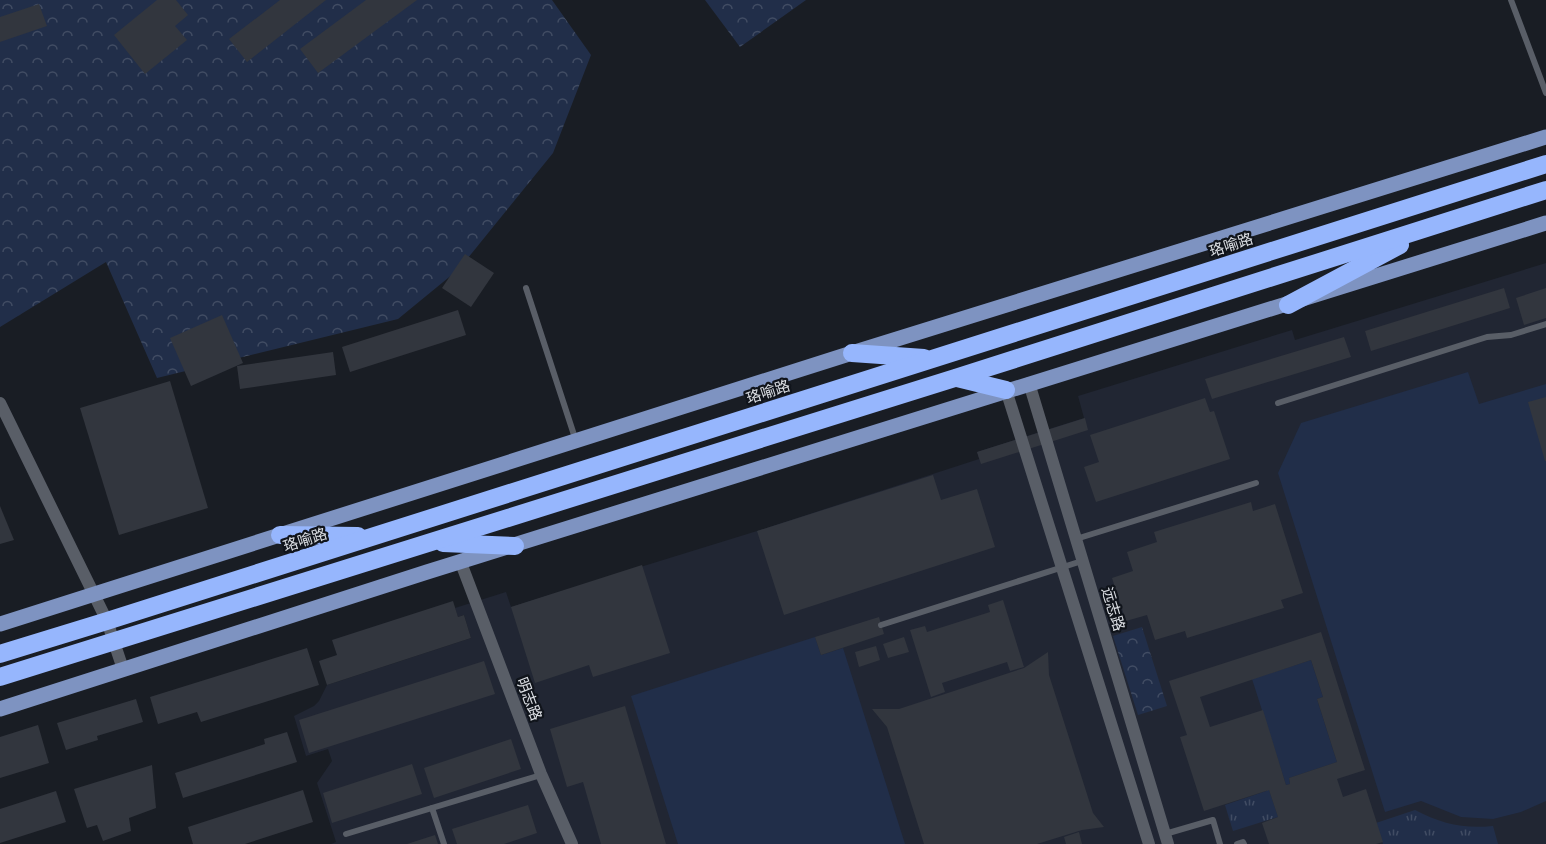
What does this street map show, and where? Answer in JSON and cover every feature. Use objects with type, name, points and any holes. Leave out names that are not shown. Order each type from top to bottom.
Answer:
[{"type":"highway","name":"珞喻路","points":[[0,654],[1546,164]]},
{"type":"highway","points":[[0,677],[1546,190]]},
{"type":"highway","points":[[1288,305],[1441,223]]},
{"type":"highway","points":[[852,353],[934,358]]},
{"type":"highway","points":[[955,378],[1006,390]]},
{"type":"highway","points":[[280,535],[375,536]]},
{"type":"highway","points":[[429,543],[515,546]]},
{"type":"main road","points":[[0,624],[852,353],[1546,138]]},
{"type":"main road","points":[[0,710],[1029,382],[1288,305],[1546,223]]},
{"type":"street","name":"远志路","points":[[1029,382],[1167,839]]},
{"type":"street","points":[[1006,390],[1149,844]]},
{"type":"street","points":[[0,404],[95,595],[115,640],[123,669]]},
{"type":"street","name":"明志路","points":[[461,563],[542,774],[572,844]]},
{"type":"lane","points":[[1511,0],[1546,93]]},
{"type":"lane","points":[[526,288],[576,442]]},
{"type":"lane","points":[[1278,403],[1487,337],[1511,335],[1546,324]]},
{"type":"lane","points":[[1076,538],[1256,483]]},
{"type":"lane","points":[[881,625],[1083,561]]},
{"type":"lane","points":[[346,834],[542,774]]},
{"type":"lane","points":[[432,808],[444,844]]},
{"type":"lane","points":[[1167,839],[1213,820],[1220,844]]},
{"type":"lane","points":[[1238,844],[1243,842],[1244,844]]},
{"type":"shaded area","points":[[1546,263],[1546,844],[331,844],[336,842],[317,783],[332,761],[328,749],[306,756],[294,716],[314,706],[327,685],[471,638],[464,615],[458,617],[455,608],[506,592],[511,607],[757,531],[979,459],[977,452],[1084,418],[1078,396],[1292,330],[1295,340]]},
{"type":"green space","points":[[0,0],[552,0],[591,55],[553,153],[459,269],[398,319],[157,378],[106,262],[0,327]]},
{"type":"green space","points":[[705,0],[806,0],[740,47]]},
{"type":"green space","points":[[1468,372],[1479,404],[1546,384],[1546,801],[1521,812],[1493,819],[1461,817],[1421,801],[1385,812],[1278,473],[1301,423]]},
{"type":"green space","points":[[1142,627],[1167,706],[1138,715],[1113,636]]},
{"type":"green space","points":[[815,637],[821,655],[843,648],[905,844],[678,844],[631,696]]},
{"type":"green space","points":[[1311,660],[1323,697],[1317,699],[1337,762],[1289,778],[1290,784],[1286,785],[1252,679]]},
{"type":"green space","points":[[1269,790],[1278,817],[1233,831],[1225,805]]},
{"type":"green space","points":[[1415,810],[1434,819],[1453,824],[1472,827],[1493,826],[1498,844],[1383,844],[1376,823]]},
{"type":"building","points":[[157,0],[176,0],[188,15],[175,26],[187,40],[145,74],[114,35]]},
{"type":"building","points":[[280,0],[326,0],[247,62],[229,39]]},
{"type":"building","points":[[366,0],[417,0],[318,73],[300,49]]},
{"type":"building","points":[[39,4],[47,26],[0,42],[0,17]]},
{"type":"building","points":[[465,254],[494,273],[471,307],[442,288]]},
{"type":"building","points":[[1504,288],[1510,308],[1371,351],[1365,331]]},
{"type":"building","points":[[1546,288],[1546,318],[1524,325],[1516,298]]},
{"type":"building","points":[[458,310],[466,335],[350,372],[342,347]]},
{"type":"building","points":[[222,315],[243,363],[191,386],[170,338]]},
{"type":"building","points":[[1344,337],[1351,357],[1212,399],[1205,379]]},
{"type":"building","points":[[333,352],[336,375],[240,389],[237,366]]},
{"type":"building","points":[[170,381],[208,508],[119,535],[80,408]]},
{"type":"building","points":[[1546,397],[1546,461],[1545,461],[1528,402]]},
{"type":"building","points":[[1205,398],[1210,412],[1214,411],[1230,459],[1096,502],[1084,467],[1099,462],[1090,435]]},
{"type":"building","points":[[1085,418],[1088,430],[981,464],[977,452]]},
{"type":"building","points":[[933,475],[941,500],[977,489],[995,547],[784,615],[757,531]]},
{"type":"building","points":[[1251,502],[1253,511],[1275,504],[1303,593],[1281,600],[1284,608],[1187,638],[1185,631],[1155,640],[1147,615],[1126,621],[1112,578],[1133,571],[1127,552],[1157,542],[1154,532]]},
{"type":"building","points":[[0,506],[14,540],[0,544]]},
{"type":"building","points":[[642,565],[670,653],[593,677],[589,665],[535,683],[511,607]]},
{"type":"building","points":[[1003,600],[1024,667],[1010,671],[1007,662],[942,683],[945,692],[931,697],[910,630],[925,626],[927,632],[990,612],[988,605]]},
{"type":"building","points":[[453,601],[458,617],[464,615],[471,638],[327,685],[319,661],[337,655],[332,640]]},
{"type":"building","points":[[879,617],[884,634],[821,655],[815,637]]},
{"type":"building","points":[[1321,632],[1365,770],[1337,779],[1343,797],[1366,789],[1383,842],[1376,844],[1269,844],[1262,823],[1278,817],[1269,790],[1204,811],[1180,737],[1187,735],[1169,681]],"holes":[[[1311,660],[1323,697],[1317,699],[1337,762],[1289,778],[1290,784],[1286,785],[1263,710],[1210,727],[1200,697]]]},
{"type":"building","points":[[904,637],[909,652],[888,658],[883,644]]},
{"type":"building","points":[[876,646],[880,660],[859,667],[855,652]]},
{"type":"building","points":[[307,648],[319,685],[201,722],[197,712],[158,724],[150,697]]},
{"type":"building","points":[[1048,652],[1049,675],[1093,813],[1104,827],[1082,830],[1037,844],[924,844],[887,727],[872,709],[899,709],[1024,668]]},
{"type":"building","points":[[484,661],[495,694],[309,753],[299,720]]},
{"type":"building","points":[[136,699],[143,722],[97,736],[98,740],[66,750],[57,723]]},
{"type":"building","points":[[625,706],[666,844],[601,844],[583,782],[567,787],[550,729]]},
{"type":"building","points":[[38,725],[49,763],[0,778],[0,737]]},
{"type":"building","points":[[287,732],[297,762],[183,798],[175,773],[265,744],[264,739]]},
{"type":"building","points":[[511,739],[521,769],[434,798],[424,768]]},
{"type":"building","points":[[412,764],[422,794],[332,823],[323,793]]},
{"type":"building","points":[[152,765],[156,808],[129,818],[131,831],[103,841],[97,825],[87,828],[74,789]]},
{"type":"building","points":[[303,790],[313,822],[245,844],[193,844],[188,827]]},
{"type":"building","points":[[56,791],[66,822],[0,843],[0,809]]},
{"type":"building","points":[[528,805],[537,833],[504,844],[457,844],[452,829]]},
{"type":"building","points":[[1079,832],[1082,844],[1066,844],[1064,837]]},
{"type":"building","points":[[435,835],[438,844],[407,844]]}]
